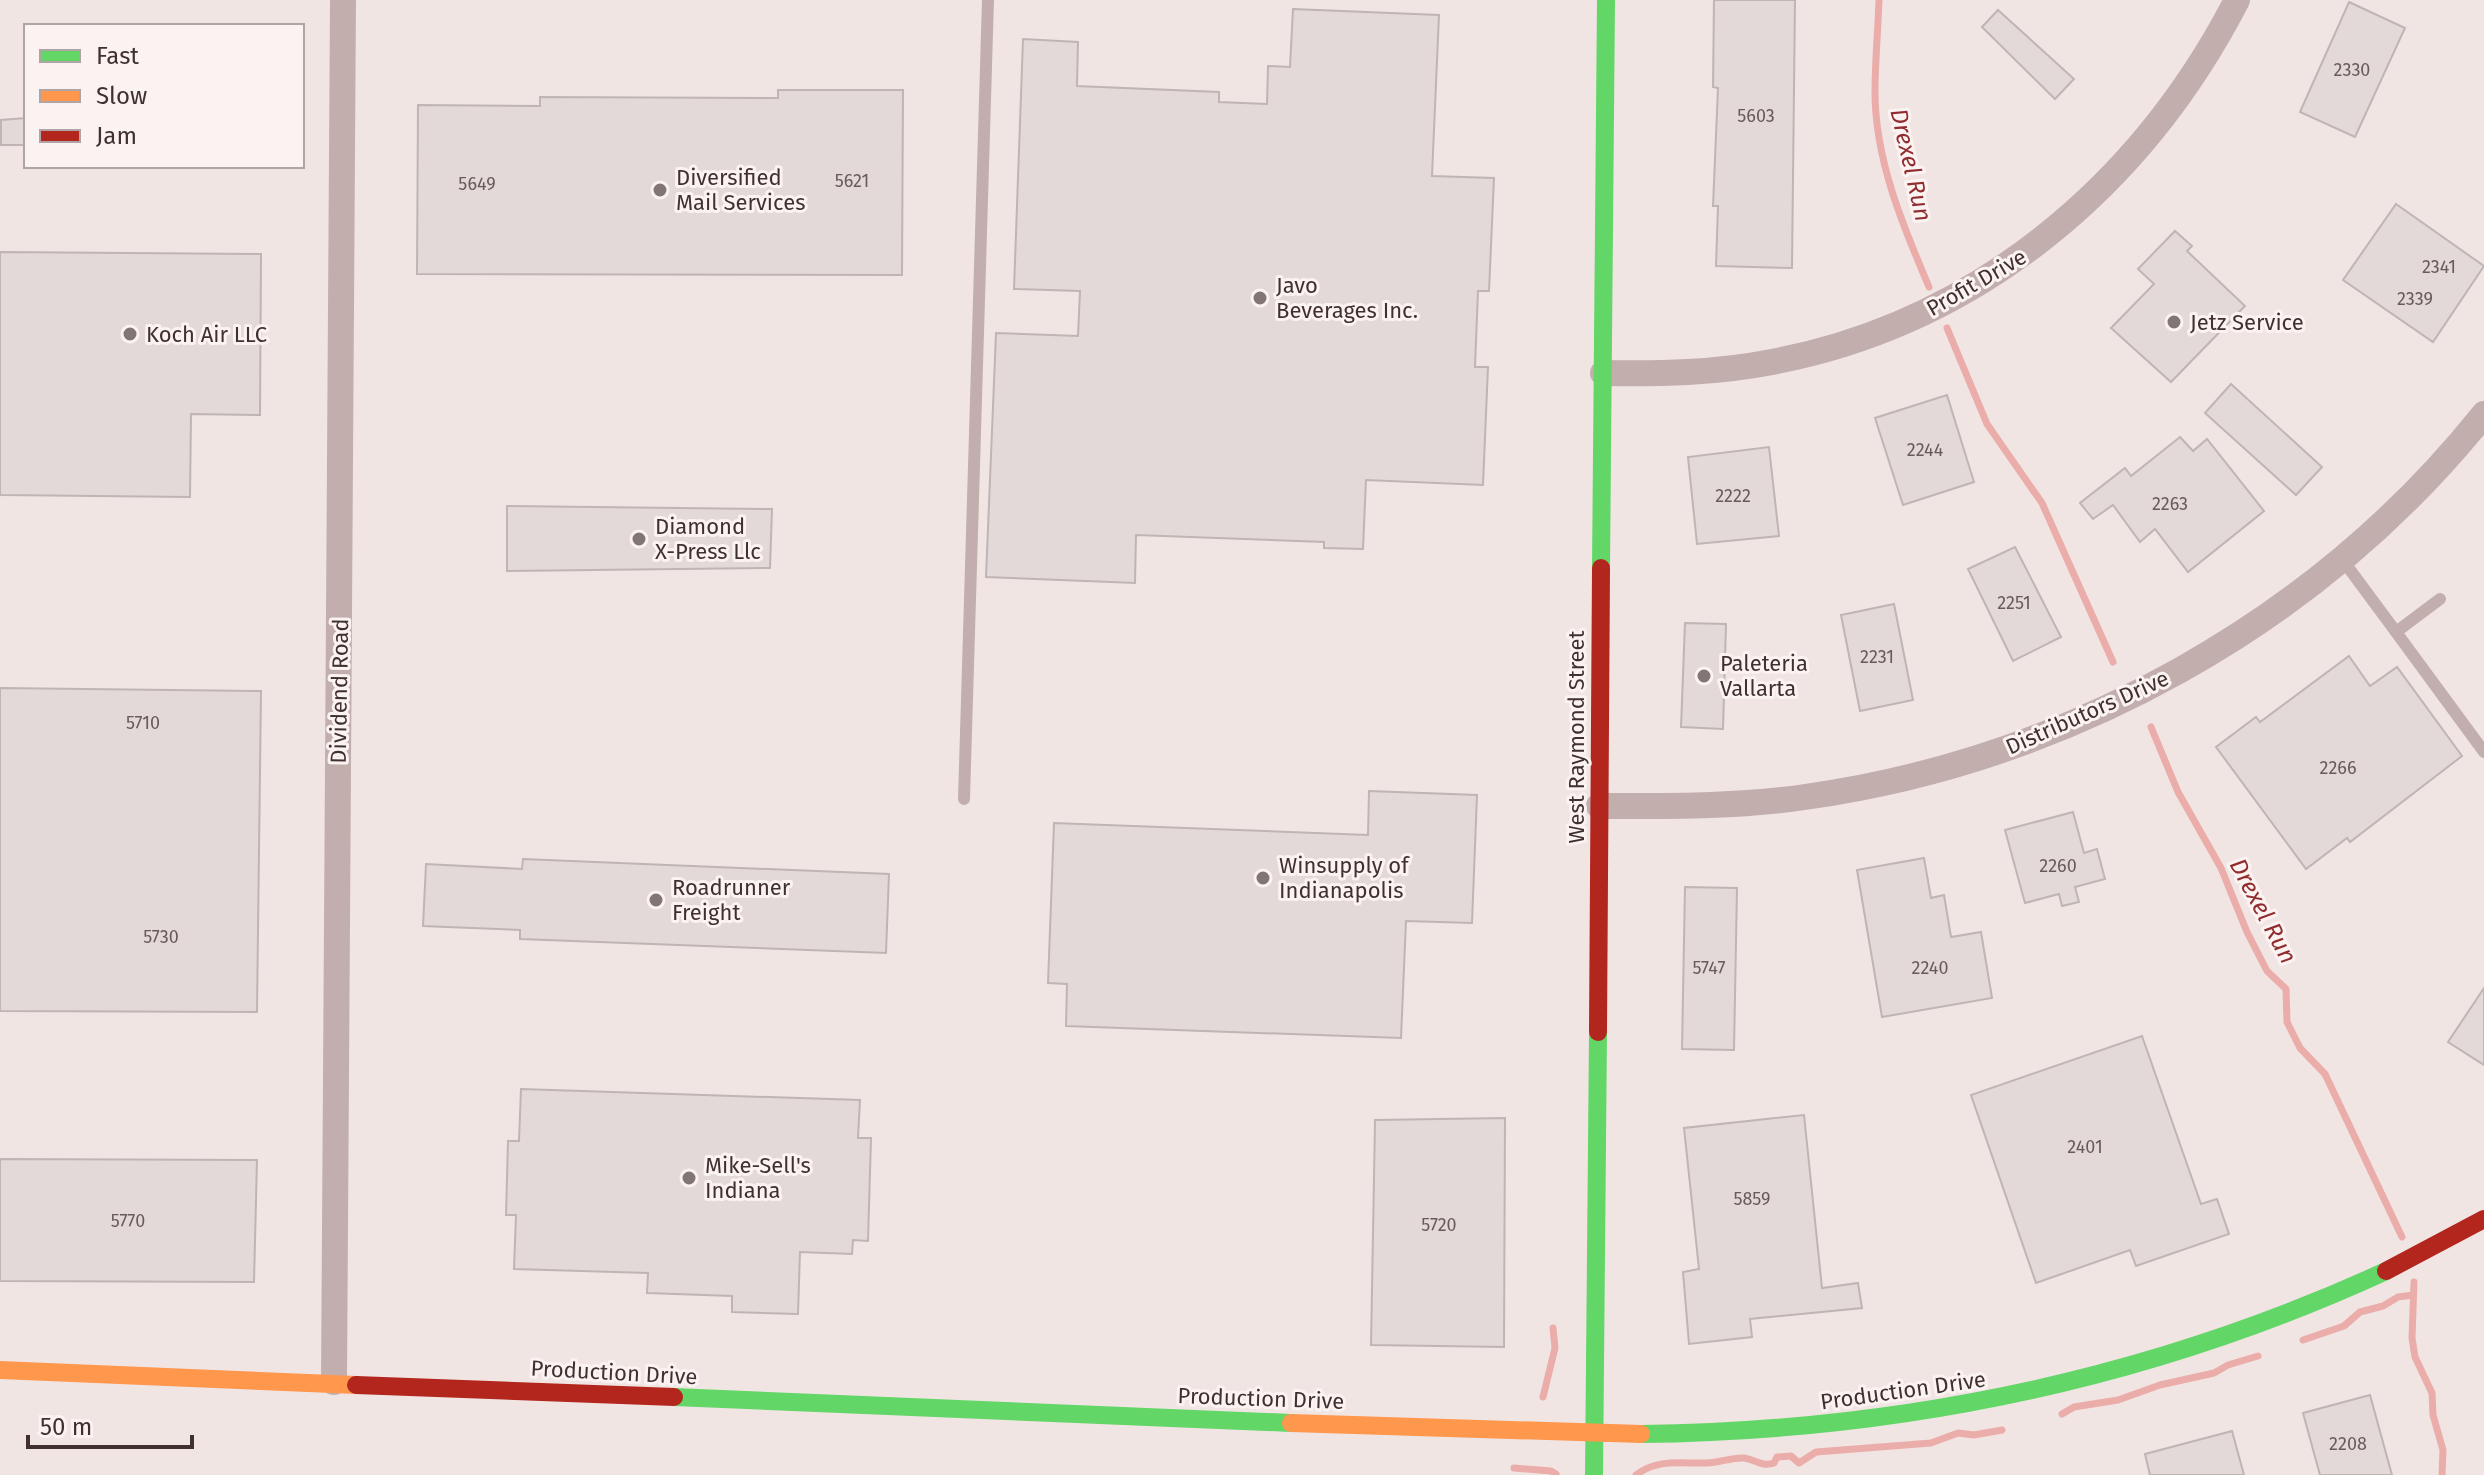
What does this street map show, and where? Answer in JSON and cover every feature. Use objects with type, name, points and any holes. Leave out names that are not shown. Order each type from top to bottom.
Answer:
[{"type":"street","name":"Dividend Road","points":[[334,1382],[343,0]]},
{"type":"street","name":"West Raymond Street","points":[[1594,1475],[1606,0]]},
{"type":"street","name":"Profit Drive","points":[[1603,373],[1703,371],[1803,356],[1897,325],[1991,277],[2064,225],[2148,139],[2190,83],[2237,0]]},
{"type":"street","name":"Distributors Drive","points":[[1599,806],[1719,806],[1808,797],[1896,780],[2004,750],[2127,699],[2262,620],[2342,559],[2404,503],[2484,414]]},
{"type":"street","name":"Production Drive","points":[[0,1370],[1594,1435],[1738,1433],[1904,1417],[1999,1401],[2098,1378],[2166,1357],[2338,1293],[2422,1254],[2484,1219]]},
{"type":"lane","points":[[964,799],[988,0]]},
{"type":"lane","points":[[2342,559],[2484,752]]},
{"type":"lane","points":[[2396,632],[2440,599]]},
{"type":"shaded area","points":[[0,0],[2484,0],[2484,1475],[0,1475]]},
{"type":"building","points":[[1714,0],[1795,0],[1792,268],[1716,266],[1718,206],[1713,206],[1718,88],[1713,87]]},
{"type":"building","points":[[2349,2],[2405,28],[2355,137],[2300,112]]},
{"type":"building","name":"Javo Beverages Inc.","points":[[1293,9],[1439,15],[1432,176],[1494,178],[1489,291],[1478,291],[1475,367],[1488,367],[1483,485],[1366,480],[1363,549],[1324,548],[1324,542],[1136,535],[1135,583],[986,577],[996,333],[1078,336],[1080,291],[1014,289],[1023,39],[1078,42],[1077,86],[1219,92],[1219,102],[1267,104],[1268,66],[1290,67]]},
{"type":"building","points":[[1998,10],[2074,79],[2055,99],[1982,27]]},
{"type":"building","name":"Diversified Mail Services","points":[[778,90],[903,90],[902,275],[417,274],[418,105],[540,106],[540,97],[778,98]]},
{"type":"building","points":[[24,118],[24,145],[1,145],[1,120]]},
{"type":"building","points":[[2396,204],[2484,266],[2433,342],[2343,280]]},
{"type":"building","name":"Jetz Service","points":[[2175,231],[2192,246],[2187,251],[2245,306],[2171,382],[2111,328],[2154,284],[2138,269]]},
{"type":"building","name":"Koch Air LLC","points":[[0,252],[261,254],[260,415],[191,414],[190,497],[0,495]]},
{"type":"building","points":[[2231,384],[2322,467],[2296,495],[2205,413]]},
{"type":"building","points":[[1947,395],[1974,482],[1903,505],[1875,418]]},
{"type":"building","points":[[2180,437],[2193,451],[2207,439],[2264,511],[2188,572],[2155,529],[2140,542],[2113,505],[2093,519],[2080,503],[2125,468],[2131,476]]},
{"type":"building","points":[[1769,447],[1779,536],[1697,544],[1688,457]]},
{"type":"building","name":"Diamond X-Press Llc","points":[[507,506],[772,509],[770,568],[507,571]]},
{"type":"building","points":[[2015,547],[2061,637],[2013,661],[1968,569]]},
{"type":"building","points":[[1894,604],[1913,700],[1860,711],[1841,615]]},
{"type":"building","name":"Paleteria Vallarta","points":[[1685,623],[1726,624],[1723,729],[1681,727]]},
{"type":"building","points":[[2349,656],[2370,686],[2397,667],[2462,756],[2350,842],[2347,838],[2306,869],[2216,747],[2256,717],[2260,722]]},
{"type":"building","points":[[0,688],[261,691],[257,1012],[0,1011]]},
{"type":"building","name":"Winsupply of Indianapolis","points":[[1369,791],[1477,795],[1472,923],[1406,921],[1401,1038],[1066,1026],[1067,984],[1048,983],[1054,823],[1368,835]]},
{"type":"building","points":[[2073,812],[2084,853],[2097,849],[2105,879],[2075,887],[2079,902],[2062,906],[2059,894],[2025,903],[2005,830]]},
{"type":"building","points":[[1924,858],[1931,898],[1944,895],[1951,937],[1981,932],[1992,998],[1882,1017],[1857,870]]},
{"type":"building","name":"Roadrunner Freight","points":[[523,859],[889,874],[886,953],[520,939],[520,930],[423,926],[426,864],[522,869]]},
{"type":"building","points":[[1685,887],[1737,888],[1734,1050],[1682,1049]]},
{"type":"building","points":[[2484,988],[2484,1065],[2448,1042]]},
{"type":"building","points":[[2142,1036],[2201,1204],[2217,1199],[2229,1234],[2136,1266],[2130,1250],[2036,1283],[1971,1095]]},
{"type":"building","name":"Mike-Sell's Indiana","points":[[521,1089],[860,1100],[858,1138],[871,1138],[868,1241],[853,1240],[852,1254],[800,1252],[798,1314],[732,1312],[732,1296],[647,1293],[648,1273],[514,1269],[516,1215],[506,1215],[508,1141],[519,1141]]},
{"type":"building","points":[[1804,1115],[1822,1288],[1858,1283],[1862,1308],[1750,1319],[1752,1337],[1689,1344],[1683,1272],[1699,1269],[1684,1128]]},
{"type":"building","points":[[1505,1118],[1504,1347],[1371,1345],[1375,1120]]},
{"type":"building","points":[[0,1159],[257,1160],[254,1282],[0,1281]]},
{"type":"building","points":[[2370,1395],[2392,1475],[2320,1475],[2303,1413]]},
{"type":"building","points":[[2232,1431],[2244,1475],[2150,1475],[2145,1454]]},
{"type":"waterway","name":"Drexel Run","points":[[1879,0],[1875,92],[1880,143],[1900,216],[1929,287]]},
{"type":"waterway","name":"Drexel Run","points":[[1947,328],[1987,424],[2042,503],[2113,662]]},
{"type":"waterway","name":"Drexel Run","points":[[2151,727],[2178,792],[2221,868],[2267,971],[2286,989],[2287,1022],[2300,1048],[2325,1074],[2402,1237]]},
{"type":"waterway","name":"Drexel Run","points":[[2414,1282],[2412,1338],[2415,1357],[2432,1393],[2433,1415],[2443,1450],[2442,1475]]},
{"type":"waterway","points":[[2303,1340],[2344,1326],[2360,1312],[2383,1306],[2398,1297],[2413,1295]]},
{"type":"waterway","points":[[1543,1397],[1555,1348],[1553,1328]]},
{"type":"waterway","points":[[2062,1414],[2074,1407],[2118,1400],[2160,1385],[2214,1373],[2228,1365],[2258,1356]]},
{"type":"waterway","points":[[1636,1475],[1653,1466],[1670,1463],[1712,1463],[1739,1458],[1770,1464],[1777,1457],[1791,1456],[1799,1463],[1816,1452],[1931,1443],[1958,1433],[1974,1435],[2002,1430]]},
{"type":"waterway","points":[[1514,1468],[1556,1474]]},
{"type":"traffic: fast","points":[[1601,568],[1606,0]]},
{"type":"traffic: fast","points":[[1594,1475],[1598,1032]]},
{"type":"traffic: fast","points":[[1641,1434],[1737,1431],[1833,1422],[1928,1410],[2022,1392],[2207,1342],[2297,1309],[2386,1271]]},
{"type":"traffic: fast","points":[[674,1397],[1291,1423]]},
{"type":"traffic: slow","points":[[0,1370],[356,1385]]},
{"type":"traffic: slow","points":[[1291,1423],[1641,1434]]},
{"type":"traffic: jam","points":[[1598,1032],[1601,568]]},
{"type":"traffic: jam","points":[[2386,1271],[2484,1219]]},
{"type":"traffic: jam","points":[[356,1385],[674,1397]]},
{"type":"place","name":"Diversified Mail Services","points":[[660,190]]},
{"type":"place","name":"Javo Beverages Inc.","points":[[1260,298]]},
{"type":"place","name":"Jetz Service","points":[[2174,322]]},
{"type":"place","name":"Koch Air LLC","points":[[130,334]]},
{"type":"place","name":"Diamond X-Press Llc","points":[[639,539]]},
{"type":"place","name":"Paleteria Vallarta","points":[[1704,676]]},
{"type":"place","name":"Winsupply of Indianapolis","points":[[1263,878]]},
{"type":"place","name":"Roadrunner Freight","points":[[656,900]]},
{"type":"place","name":"Mike-Sell's Indiana","points":[[689,1178]]}]
